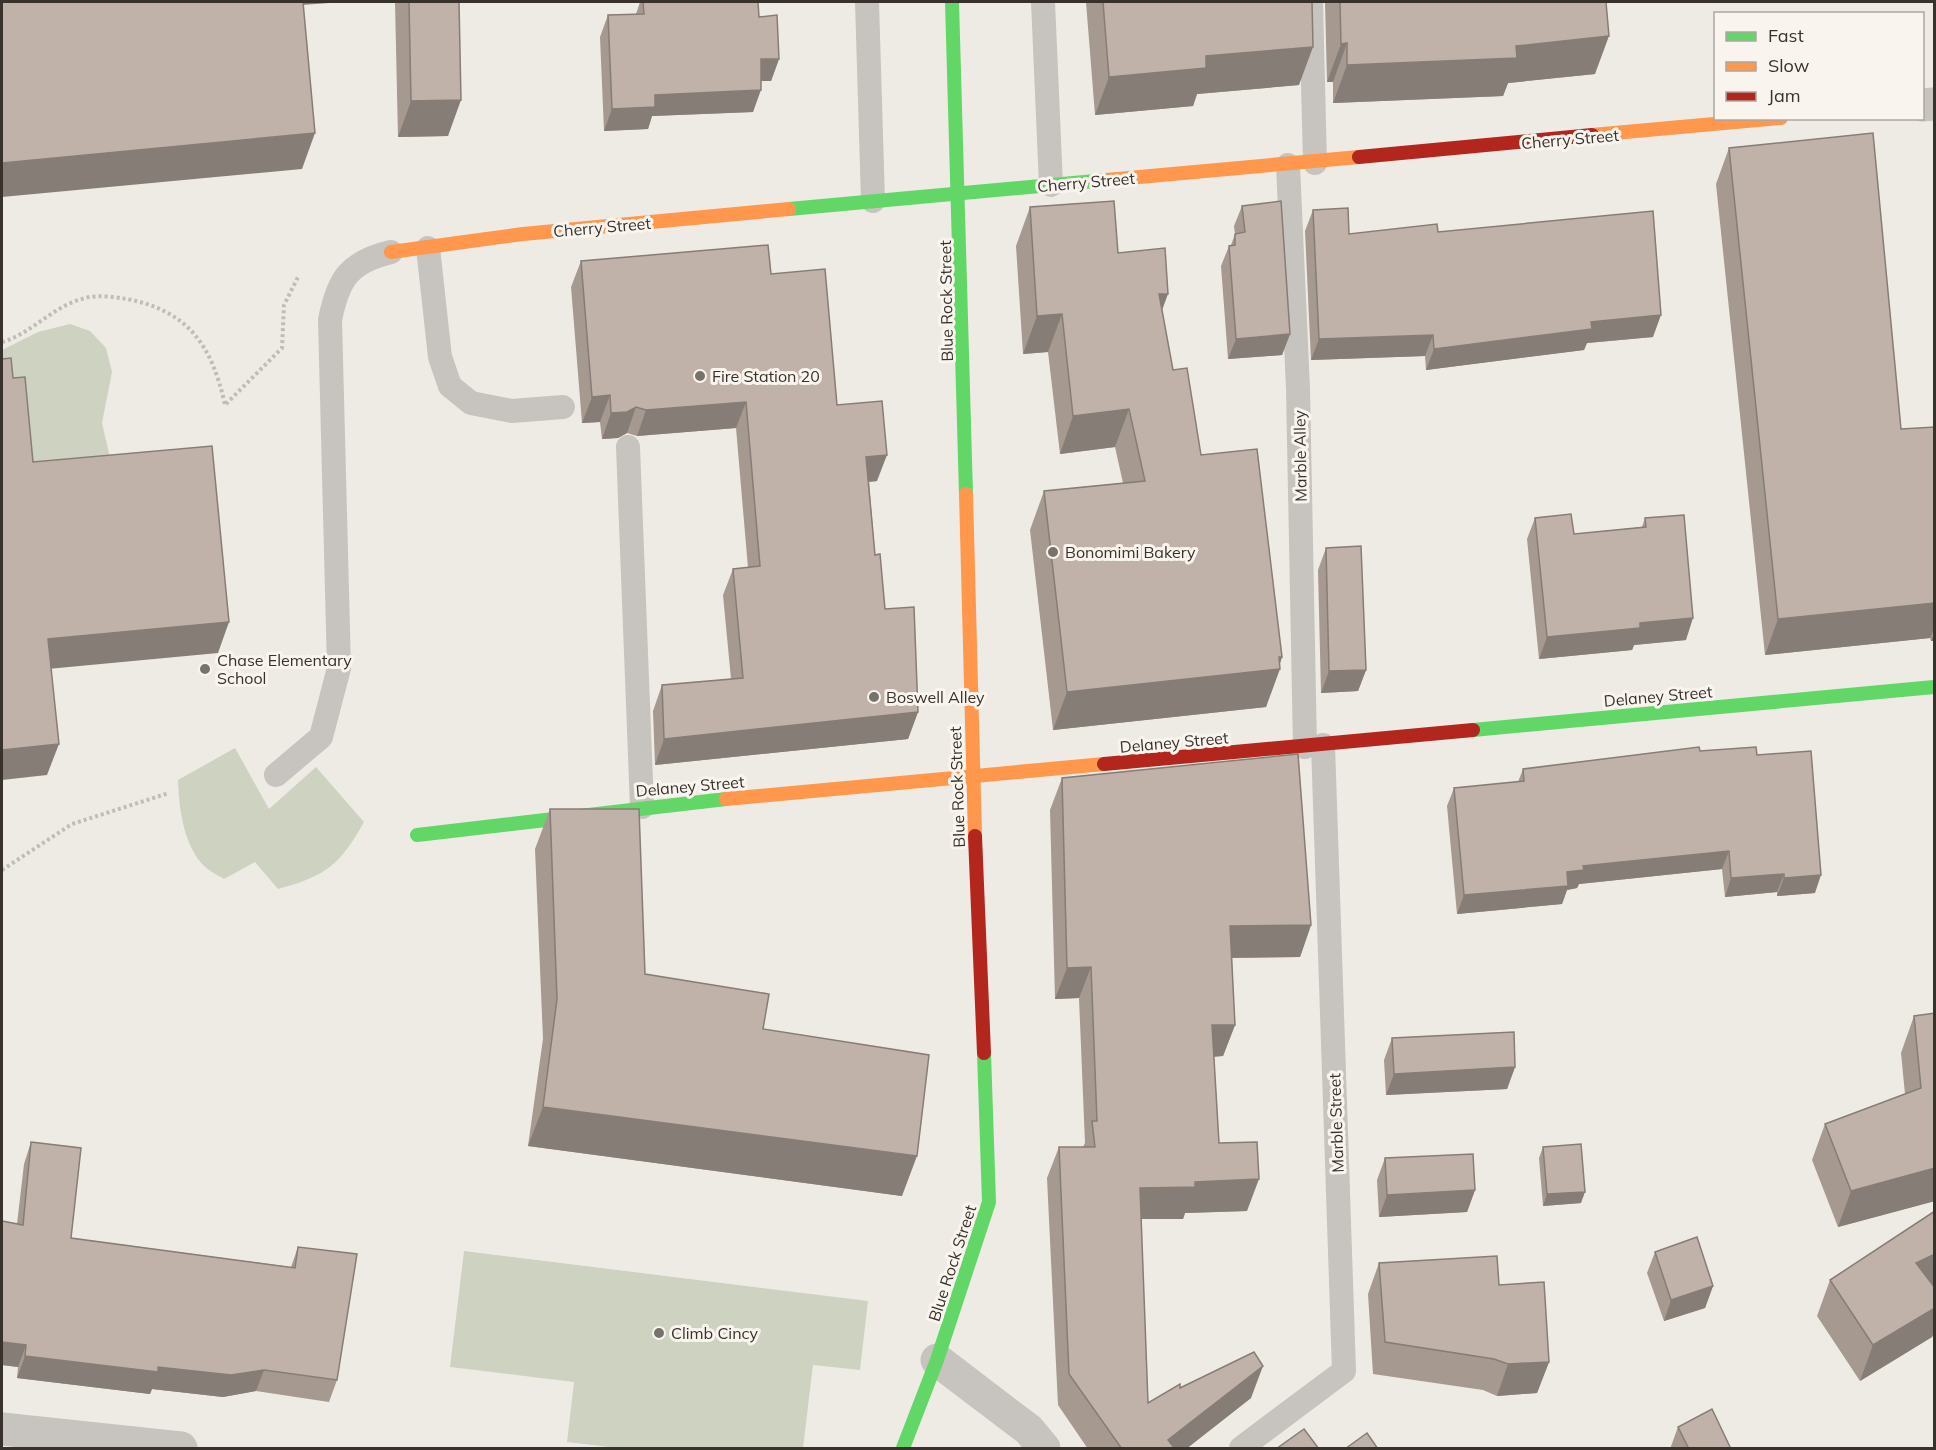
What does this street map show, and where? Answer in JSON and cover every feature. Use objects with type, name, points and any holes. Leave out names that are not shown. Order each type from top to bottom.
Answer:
[{"type":"street","name":"Blue Rock Street","points":[[903,1449],[937,1360],[989,1202],[972,777],[960,193],[952,2]]},
{"type":"street","name":"Cherry Street","points":[[391,252],[523,234],[960,193],[1316,163],[1760,120]]},
{"type":"street","name":"Delaney Street","points":[[417,835],[642,807],[1935,687]]},
{"type":"street","points":[[937,1360],[1029,1430],[1044,1449]]},
{"type":"street","points":[[2,1429],[181,1449]]},
{"type":"lane","points":[[867,2],[873,201]]},
{"type":"lane","points":[[1043,2],[1051,185]]},
{"type":"lane","points":[[1311,2],[1316,163]]},
{"type":"lane","name":"Marble Alley","points":[[1288,165],[1314,746]]},
{"type":"lane","points":[[428,248],[440,357],[450,386],[471,403],[512,411],[563,407]]},
{"type":"lane","points":[[276,775],[321,737],[339,668],[330,320],[334,297],[346,274],[368,258],[391,252]]},
{"type":"lane","points":[[628,447],[642,807]]},
{"type":"lane","name":"Marble Street","points":[[1241,1449],[1344,1371],[1314,746]]},
{"type":"path","points":[[2,342],[53,311],[83,298],[111,296],[142,302],[173,314],[196,335],[218,370],[225,405],[282,348],[284,305],[298,277]]},
{"type":"path","points":[[2,870],[72,824],[169,793]]},
{"type":"green space","points":[[70,324],[90,331],[106,348],[112,372],[102,423],[116,484],[63,545],[2,406],[2,350],[38,332]]},
{"type":"green space","points":[[235,748],[269,809],[316,767],[364,822],[347,849],[330,867],[308,879],[278,889],[255,862],[224,879],[206,868],[197,857],[184,825],[178,780]]},
{"type":"green space","name":"Climb Cincy","points":[[464,1251],[868,1301],[860,1370],[813,1365],[803,1448],[618,1448],[567,1442],[574,1382],[450,1367]]},
{"type":"building","points":[[2,2],[303,2],[315,133],[2,163]]},
{"type":"building","points":[[409,2],[459,2],[461,100],[411,101]]},
{"type":"building","points":[[643,2],[758,2],[759,17],[777,15],[779,59],[761,59],[761,90],[655,95],[655,107],[612,109],[608,15],[644,14]]},
{"type":"building","points":[[1103,2],[1312,2],[1313,47],[1206,56],[1206,68],[1109,77]]},
{"type":"building","points":[[1340,2],[1606,2],[1609,36],[1516,46],[1517,58],[1347,65],[1347,43],[1341,44]]},
{"type":"building","points":[[1873,133],[1901,429],[1935,427],[1935,603],[1778,619],[1729,148]]},
{"type":"building","points":[[1114,201],[1118,253],[1165,248],[1168,294],[1159,294],[1173,370],[1187,368],[1201,455],[1257,449],[1282,657],[1279,657],[1280,669],[1067,692],[1044,491],[1145,481],[1129,409],[1073,416],[1062,314],[1037,316],[1030,207]]},
{"type":"building","points":[[1281,201],[1290,334],[1236,339],[1229,246],[1235,245],[1235,234],[1245,232],[1242,206]]},
{"type":"building","points":[[1348,208],[1349,234],[1437,224],[1438,232],[1653,211],[1661,315],[1591,322],[1592,329],[1434,349],[1433,335],[1319,339],[1313,210]]},
{"type":"building","points":[[768,245],[771,274],[825,269],[837,405],[882,401],[887,455],[866,457],[875,555],[880,554],[885,609],[914,607],[918,712],[664,739],[662,685],[743,678],[733,569],[760,566],[746,402],[646,410],[636,407],[627,412],[611,413],[610,395],[592,397],[581,261]]},
{"type":"building","points":[[11,358],[13,378],[25,377],[33,462],[212,446],[229,622],[48,639],[59,744],[2,750],[2,359]]},
{"type":"building","points":[[1571,514],[1574,534],[1646,527],[1645,518],[1684,515],[1693,618],[1640,623],[1640,628],[1547,637],[1535,518]]},
{"type":"building","points":[[1361,546],[1366,670],[1329,671],[1326,548]]},
{"type":"building","points":[[1699,747],[1700,751],[1756,747],[1757,755],[1811,751],[1821,875],[1784,878],[1784,874],[1731,878],[1729,851],[1583,866],[1584,870],[1567,872],[1568,886],[1464,895],[1454,788],[1524,781],[1523,769]]},
{"type":"building","points":[[1298,754],[1311,925],[1230,926],[1235,1025],[1212,1025],[1219,1143],[1257,1142],[1259,1179],[1195,1182],[1195,1187],[1140,1188],[1148,1403],[1180,1384],[1180,1388],[1254,1352],[1263,1366],[1168,1440],[1175,1449],[1122,1449],[1069,1374],[1059,1147],[1095,1147],[1092,1121],[1097,1121],[1091,967],[1067,968],[1062,778]]},
{"type":"building","points":[[550,809],[639,809],[645,974],[769,994],[763,1029],[929,1055],[917,1156],[543,1107],[557,999]]},
{"type":"building","points":[[1935,1013],[1935,1168],[1851,1191],[1825,1124],[1921,1088],[1914,1016]]},
{"type":"building","points":[[1514,1032],[1515,1067],[1394,1074],[1392,1038]]},
{"type":"building","points":[[31,1142],[81,1148],[71,1238],[295,1268],[298,1247],[357,1254],[337,1380],[264,1370],[231,1375],[158,1367],[158,1372],[25,1356],[26,1345],[2,1342],[2,1221],[23,1225]]},
{"type":"building","points":[[1581,1144],[1585,1192],[1547,1194],[1543,1147]]},
{"type":"building","points":[[1473,1154],[1475,1190],[1387,1195],[1385,1158]]},
{"type":"building","points":[[1935,1211],[1935,1254],[1916,1263],[1935,1288],[1935,1308],[1873,1345],[1830,1280]]},
{"type":"building","points":[[1697,1237],[1713,1286],[1671,1300],[1655,1252]]},
{"type":"building","points":[[1497,1256],[1499,1285],[1544,1282],[1549,1362],[1508,1364],[1494,1359],[1385,1342],[1379,1263]]},
{"type":"building","points":[[1712,1409],[1731,1449],[1689,1449],[1678,1427]]},
{"type":"building","points":[[1304,1429],[1319,1449],[1276,1449]]},
{"type":"building","points":[[1367,1433],[1378,1449],[1345,1449]]},
{"type":"traffic: fast","points":[[952,2],[966,494]]},
{"type":"traffic: fast","points":[[789,209],[1095,181]]},
{"type":"traffic: fast","points":[[1473,730],[1934,687]]},
{"type":"traffic: fast","points":[[417,835],[726,799]]},
{"type":"traffic: fast","points":[[903,1448],[937,1360],[989,1202],[984,1053]]},
{"type":"traffic: slow","points":[[1592,135],[1759,120]]},
{"type":"traffic: slow","points":[[1095,181],[1359,157]]},
{"type":"traffic: slow","points":[[391,252],[523,234],[789,209]]},
{"type":"traffic: slow","points":[[966,494],[975,836]]},
{"type":"traffic: slow","points":[[726,799],[1104,764]]},
{"type":"traffic: jam","points":[[1359,157],[1592,135]]},
{"type":"traffic: jam","points":[[1104,764],[1473,730]]},
{"type":"traffic: jam","points":[[975,836],[984,1053]]},
{"type":"place","name":"Fire Station 20","points":[[700,376]]},
{"type":"place","name":"Bonomimi Bakery","points":[[1053,552]]},
{"type":"place","name":"Chase Elementary School","points":[[205,669]]},
{"type":"place","name":"Boswell Alley","points":[[874,697]]},
{"type":"place","name":"Climb Cincy","points":[[659,1333]]}]
